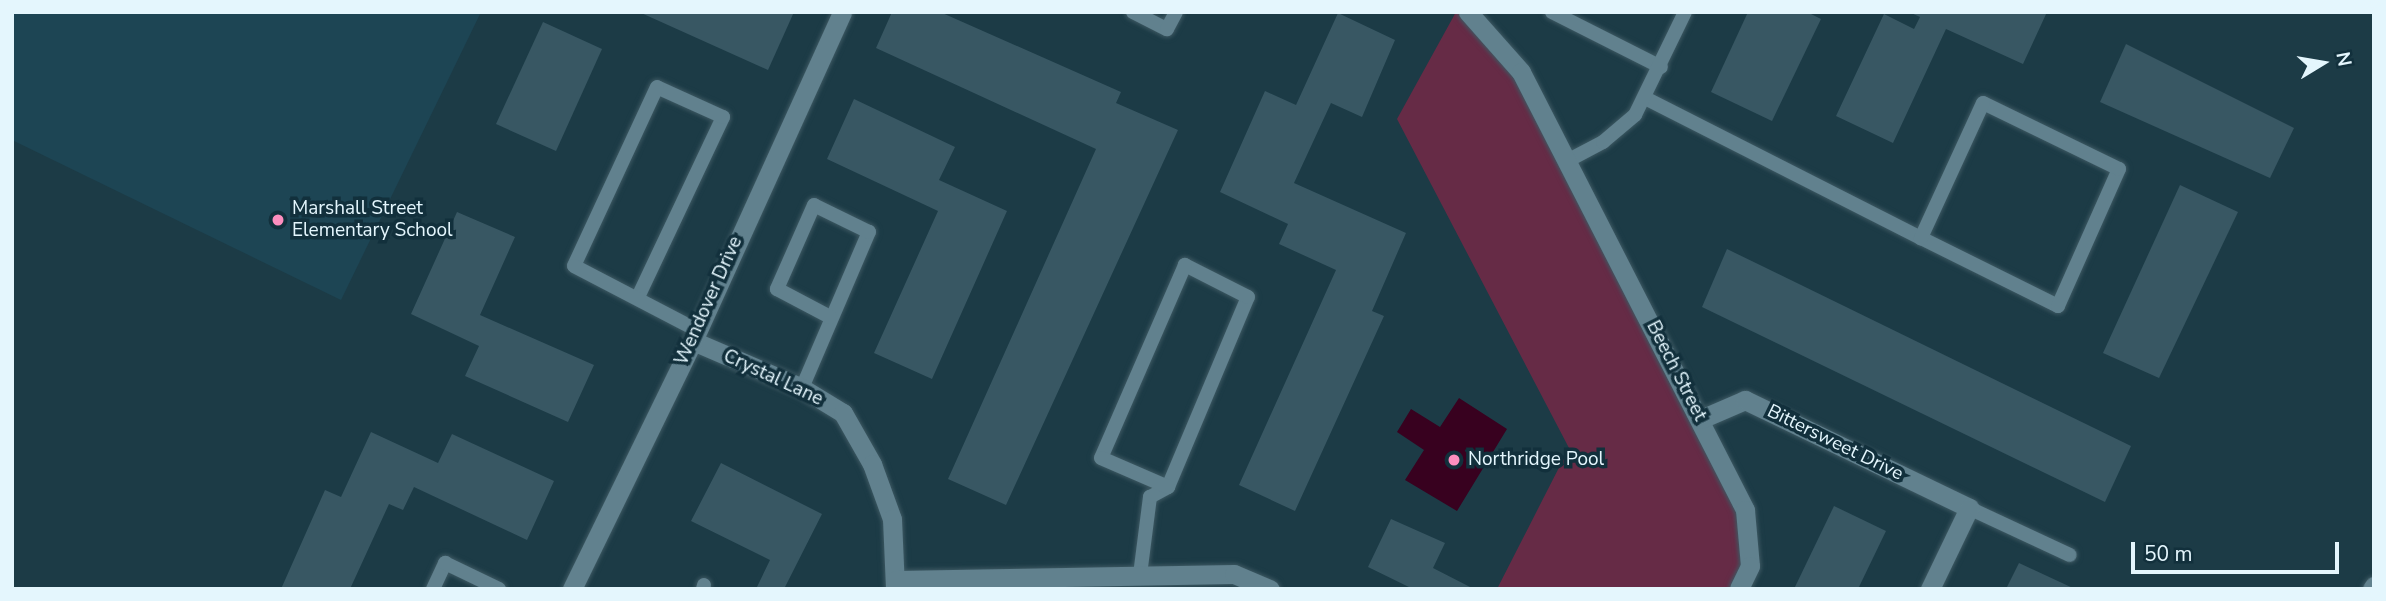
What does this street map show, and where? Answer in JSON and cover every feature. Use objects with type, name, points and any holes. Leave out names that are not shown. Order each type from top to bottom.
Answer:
[{"type":"street","name":"Wendover Drive","points":[[572,589],[695,335],[842,12]]},
{"type":"street","name":"Beech Street","points":[[1468,12],[1521,72],[1701,419],[1745,510],[1750,566],[1739,589]]},
{"type":"street","name":"Crystal Lane","points":[[695,335],[802,388],[843,413],[872,464],[892,519],[896,584]]},
{"type":"street","name":"Bittersweet Drive","points":[[1701,419],[1745,400],[1969,508]]},
{"type":"street","points":[[1930,589],[1969,508]]},
{"type":"street","points":[[896,584],[1234,574],[1270,589]]},
{"type":"lane","points":[[1133,12],[1167,29],[1176,12]]},
{"type":"lane","points":[[1552,12],[1661,67]]},
{"type":"lane","points":[[1567,161],[1603,142],[1647,99],[1685,12]]},
{"type":"lane","points":[[638,297],[723,117],[657,87],[574,266],[638,297],[695,335]]},
{"type":"lane","points":[[1647,99],[1922,238],[2058,306],[2119,169],[1983,103],[1922,238]]},
{"type":"lane","points":[[802,388],[830,317],[869,232],[814,205],[777,289],[830,317]]},
{"type":"lane","points":[[1140,575],[1150,497],[1168,487],[1248,297],[1185,265],[1101,458],[1168,487]]},
{"type":"lane","points":[[1969,508],[2070,555]]},
{"type":"lane","points":[[433,589],[444,563],[499,589]]},
{"type":"shaded area","name":"Marshall Street Elementary School","points":[[12,12],[481,12],[341,300],[12,140]]},
{"type":"shaded area","points":[[1456,12],[1468,12],[1521,72],[1745,510],[1739,589],[1497,589],[1569,448],[1397,119]]},
{"type":"shaded area","name":"Northridge Pool","points":[[1459,398],[1507,429],[1457,511],[1405,480],[1424,450],[1397,432],[1411,409],[1440,427]]},
{"type":"building","points":[[639,12],[794,12],[768,70]]},
{"type":"building","points":[[892,12],[940,12],[1121,92],[1116,103],[1178,130],[1006,505],[948,479],[1096,149],[876,48]]},
{"type":"building","points":[[1748,12],[1807,12],[1821,19],[1772,121],[1711,92]]},
{"type":"building","points":[[1909,12],[2047,12],[2023,64],[1946,29],[1893,143],[1836,116],[1884,14],[1914,29],[1920,17]]},
{"type":"building","points":[[1338,13],[1395,40],[1362,117],[1331,103],[1294,183],[1406,233],[1372,311],[1384,316],[1295,511],[1239,485],[1336,270],[1279,244],[1288,224],[1220,192],[1265,91],[1296,105]]},
{"type":"building","points":[[543,22],[602,49],[556,151],[496,124]]},
{"type":"building","points":[[2126,44],[2294,128],[2270,178],[2100,102]]},
{"type":"building","points":[[854,99],[955,147],[939,180],[1007,211],[932,379],[874,353],[938,211],[827,159]]},
{"type":"building","points":[[2180,185],[2238,212],[2159,378],[2103,353]]},
{"type":"building","points":[[457,212],[515,237],[480,315],[594,365],[568,422],[465,376],[479,346],[411,314]]},
{"type":"building","points":[[1727,249],[2131,446],[2105,502],[1702,307]]},
{"type":"building","points":[[371,432],[438,463],[452,434],[554,481],[527,540],[414,487],[403,510],[389,504],[350,589],[281,589],[325,490],[341,497]]},
{"type":"building","points":[[721,463],[822,514],[784,589],[756,589],[770,560],[691,521]]},
{"type":"building","points":[[1834,506],[1886,531],[1858,589],[1794,589]]},
{"type":"building","points":[[1391,519],[1445,543],[1433,568],[1474,589],[1413,589],[1368,567]]},
{"type":"building","points":[[2019,563],[2075,589],[2006,589]]},
{"type":"place","name":"Marshall Street Elementary School","points":[[278,220]]},
{"type":"place","name":"Northridge Pool","points":[[1454,460]]}]
